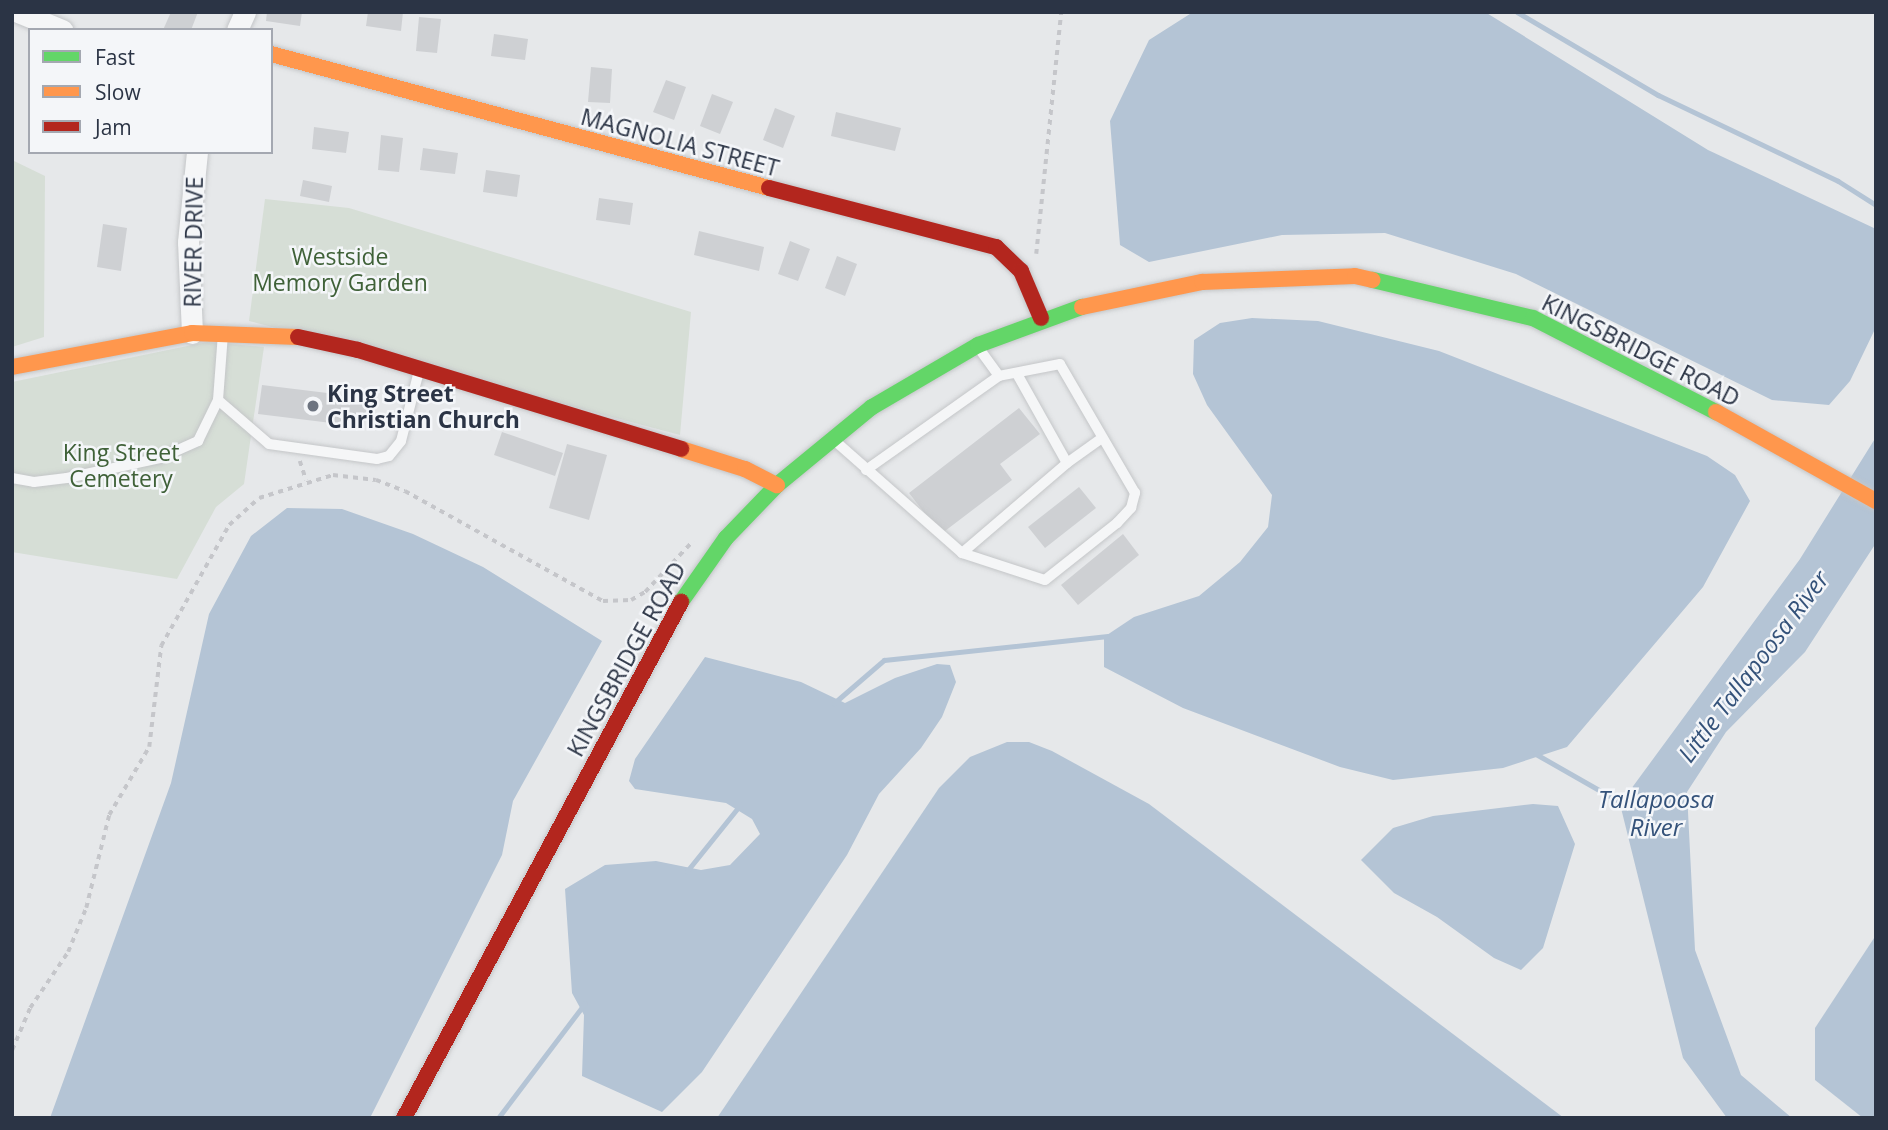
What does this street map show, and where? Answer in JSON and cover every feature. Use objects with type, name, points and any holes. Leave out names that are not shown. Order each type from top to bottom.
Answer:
[{"type":"street","points":[[18,12],[57,28]]},
{"type":"street","points":[[238,28],[245,12]]},
{"type":"street","name":"MAGNOLIA STREET","points":[[273,55],[512,121],[996,247],[1021,271],[1041,318]]},
{"type":"street","name":"RIVER DRIVE","points":[[192,332],[188,242],[197,154]]},
{"type":"street","name":"KINGSBRIDGE ROAD","points":[[404,1118],[668,621],[726,538],[777,485],[831,437],[906,385],[978,345],[1041,318],[1123,295],[1202,282],[1355,276],[1533,318],[1799,455],[1876,501]]},
{"type":"street","points":[[12,367],[192,332],[224,331],[324,341],[745,469],[777,485]]},
{"type":"lane","points":[[12,478],[34,482],[66,478],[183,451],[203,433],[218,400],[224,331]]},
{"type":"lane","points":[[978,345],[999,376]]},
{"type":"lane","points":[[831,437],[866,470],[962,553],[1045,580],[1065,566],[1131,508],[1135,493],[1060,364],[999,376],[866,470]]},
{"type":"lane","points":[[218,400],[269,444],[377,459],[389,456],[401,441],[419,369]]},
{"type":"lane","points":[[1017,374],[1067,463]]},
{"type":"lane","points":[[962,553],[1067,463],[1102,438]]},
{"type":"path","points":[[1037,260],[1061,12]]},
{"type":"path","points":[[300,459],[306,480]]},
{"type":"path","points":[[12,1050],[30,1008],[68,953],[86,908],[109,816],[149,747],[161,646],[239,514],[259,498],[306,480],[344,475],[396,487],[603,601],[632,600],[645,592],[694,540]]},
{"type":"green space","points":[[12,160],[45,176],[44,337],[12,347]]},
{"type":"green space","name":"Westside Memory Garden","points":[[265,199],[349,208],[691,312],[680,435],[249,321]]},
{"type":"green space","name":"King Street Cemetery","points":[[207,342],[264,347],[244,484],[216,507],[177,579],[12,552],[12,382]]},
{"type":"water","points":[[1193,12],[1485,12],[1708,150],[1876,229],[1876,327],[1850,381],[1829,405],[1772,400],[1516,274],[1385,233],[1282,235],[1149,262],[1120,245],[1110,121],[1149,40]]},
{"type":"water","points":[[1252,318],[1318,321],[1439,351],[1707,456],[1735,475],[1750,501],[1703,587],[1567,747],[1503,768],[1393,780],[1340,767],[1183,708],[1104,667],[1104,637],[1134,617],[1199,596],[1240,562],[1268,527],[1272,495],[1207,405],[1193,374],[1194,340],[1220,323]]},
{"type":"water","name":"Tallapoosa River","points":[[1876,437],[1876,543],[1805,652],[1726,732],[1687,792],[1695,950],[1741,1075],[1792,1118],[1727,1118],[1683,1058],[1620,804],[1800,559]]},
{"type":"water","points":[[287,508],[342,509],[413,534],[483,567],[602,641],[513,801],[502,855],[370,1118],[50,1118],[171,783],[209,614],[251,536]]},
{"type":"water","points":[[705,657],[801,682],[845,703],[895,678],[937,664],[950,665],[956,682],[942,717],[921,748],[879,794],[847,855],[702,1072],[662,1112],[582,1076],[584,1015],[572,993],[565,889],[605,865],[656,861],[701,870],[730,865],[760,834],[752,819],[726,803],[635,789],[629,781],[635,759]]},
{"type":"water","points":[[1007,742],[1029,742],[1052,751],[1149,804],[1564,1118],[717,1118],[939,788],[970,757]]},
{"type":"water","points":[[1533,804],[1558,806],[1575,844],[1543,948],[1521,970],[1494,958],[1437,917],[1394,893],[1361,860],[1393,828],[1433,816]]},
{"type":"water","points":[[1876,935],[1876,1118],[1863,1118],[1815,1080],[1815,1028]]},
{"type":"building","points":[[171,12],[198,12],[192,28],[164,28]]},
{"type":"building","points":[[267,12],[302,12],[300,26],[266,21]]},
{"type":"building","points":[[368,12],[403,12],[401,31],[366,26]]},
{"type":"building","points":[[419,17],[441,19],[437,53],[416,51]]},
{"type":"building","points":[[494,34],[528,39],[525,60],[491,56]]},
{"type":"building","points":[[591,67],[612,69],[610,103],[588,102]]},
{"type":"building","points":[[666,80],[686,87],[674,120],[653,112]]},
{"type":"building","points":[[712,94],[733,102],[720,134],[700,126]]},
{"type":"building","points":[[775,108],[795,116],[783,148],[763,140]]},
{"type":"building","points":[[836,112],[901,128],[895,151],[831,136]]},
{"type":"building","points":[[314,127],[349,132],[346,153],[312,149]]},
{"type":"building","points":[[381,135],[403,138],[399,172],[378,170]]},
{"type":"building","points":[[423,148],[458,153],[455,174],[420,170]]},
{"type":"building","points":[[486,170],[520,175],[517,197],[483,192]]},
{"type":"building","points":[[303,180],[332,186],[329,202],[300,196]]},
{"type":"building","points":[[599,198],[633,203],[630,225],[596,220]]},
{"type":"building","points":[[103,224],[127,228],[121,271],[97,267]]},
{"type":"building","points":[[699,231],[764,247],[759,271],[694,255]]},
{"type":"building","points":[[790,241],[810,249],[798,281],[778,274]]},
{"type":"building","points":[[837,256],[857,264],[845,296],[825,288]]},
{"type":"building","name":"King Street Christian Church","points":[[262,385],[368,398],[364,427],[258,414]]},
{"type":"building","points":[[1019,408],[1040,434],[1000,464],[1012,480],[941,534],[909,493]]},
{"type":"building","points":[[502,432],[563,453],[555,476],[494,455]]},
{"type":"building","points":[[567,444],[607,455],[589,520],[549,508]]},
{"type":"building","points":[[1079,487],[1096,508],[1045,548],[1028,527]]},
{"type":"building","points":[[1123,534],[1139,555],[1078,605],[1061,585]]},
{"type":"waterway","points":[[1517,12],[1658,95],[1838,181],[1876,205]]},
{"type":"waterway","points":[[834,703],[884,660],[1108,636]]},
{"type":"waterway","points":[[1534,753],[1625,805]]},
{"type":"waterway","points":[[687,871],[740,805]]},
{"type":"waterway","points":[[498,1118],[585,1003]]},
{"type":"traffic: fast","points":[[1373,280],[1533,318],[1716,412]]},
{"type":"traffic: fast","points":[[681,602],[726,538],[777,485],[872,407],[978,345],[1082,307]]},
{"type":"traffic: slow","points":[[273,55],[769,188]]},
{"type":"traffic: slow","points":[[1082,307],[1202,282],[1355,276],[1373,280]]},
{"type":"traffic: slow","points":[[12,367],[192,333],[298,337]]},
{"type":"traffic: slow","points":[[1716,412],[1876,501]]},
{"type":"traffic: slow","points":[[681,449],[745,469],[777,485]]},
{"type":"traffic: jam","points":[[769,188],[996,247],[1021,271],[1041,318]]},
{"type":"traffic: jam","points":[[298,337],[358,350],[681,449]]},
{"type":"traffic: jam","points":[[404,1118],[681,602]]},
{"type":"place","name":"King Street Christian Church","points":[[313,406]]},
{"type":"water label","name":"Little Tallapoosa River","points":[[1753,666]]}]
